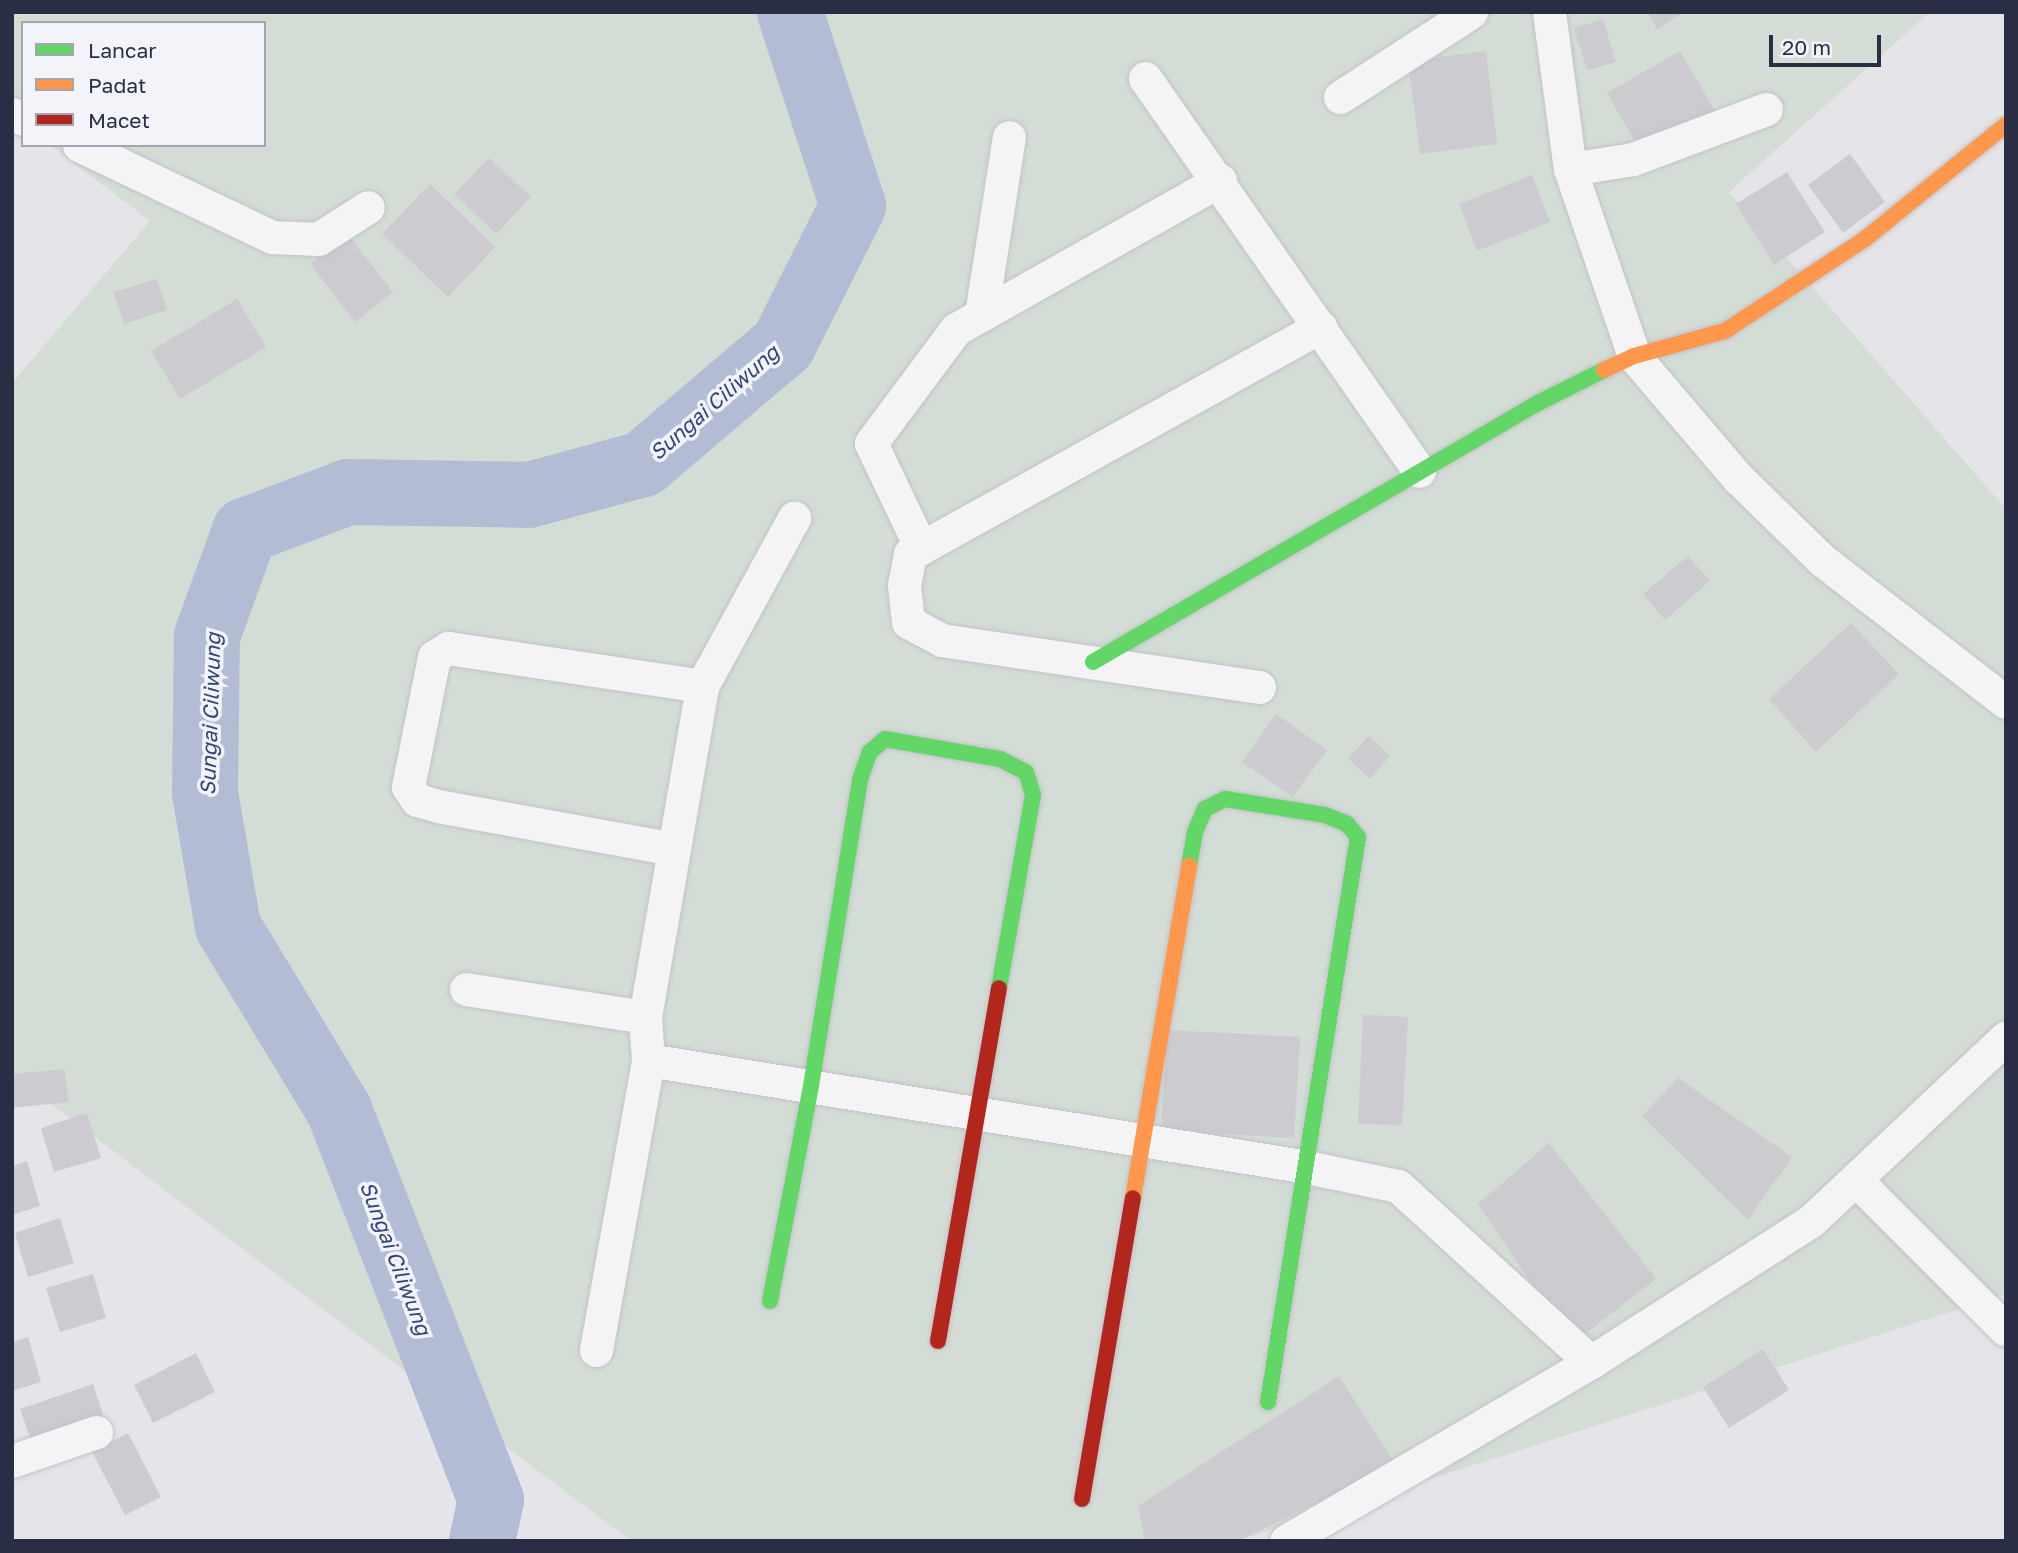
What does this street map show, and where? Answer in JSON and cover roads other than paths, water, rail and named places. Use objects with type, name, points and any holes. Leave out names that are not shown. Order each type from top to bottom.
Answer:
[{"type":"street","points":[[1340,97],[1471,12]]},
{"type":"street","points":[[1557,16],[1570,169],[1634,356],[1738,478],[1822,560],[2006,702]]},
{"type":"street","points":[[1144,78],[1220,180],[1419,471]]},
{"type":"street","points":[[1570,169],[1633,159],[1766,109]]},
{"type":"street","points":[[1093,662],[1419,471],[1634,356],[1725,331],[1865,239],[2006,125]]},
{"type":"street","points":[[981,315],[1009,137]]},
{"type":"street","points":[[83,147],[272,237],[318,239],[368,207]]},
{"type":"street","points":[[921,548],[871,443],[956,329],[1220,180]]},
{"type":"street","points":[[1259,687],[942,640],[915,629],[905,615],[904,585],[910,554],[1320,327]]},
{"type":"street","points":[[596,1350],[648,1060],[645,1017],[702,686],[793,518]]},
{"type":"street","points":[[674,849],[442,807],[417,800],[408,787],[434,657],[448,648],[702,686]]},
{"type":"street","points":[[770,1301],[811,1086],[860,779],[870,752],[885,739],[1000,759],[1026,772],[1033,795],[938,1341]]},
{"type":"street","points":[[1082,1499],[1195,832],[1205,809],[1226,799],[1325,816],[1347,824],[1358,837],[1302,1166],[1268,1402]]},
{"type":"street","points":[[466,989],[645,1017]]},
{"type":"street","points":[[1286,1541],[1591,1362],[1751,1263],[1811,1221],[2006,1037]]},
{"type":"street","points":[[648,1060],[1302,1166],[1398,1186],[1591,1362]]},
{"type":"street","points":[[1856,1180],[2005,1329]]},
{"type":"street","points":[[12,1461],[96,1432]]},
{"type":"waterway","name":"Sungai Ciliwung","points":[[482,1541],[491,1500],[339,1110],[228,927],[205,793],[207,636],[245,531],[348,492],[529,495],[643,464],[783,345],[853,206],[790,12]]}]
